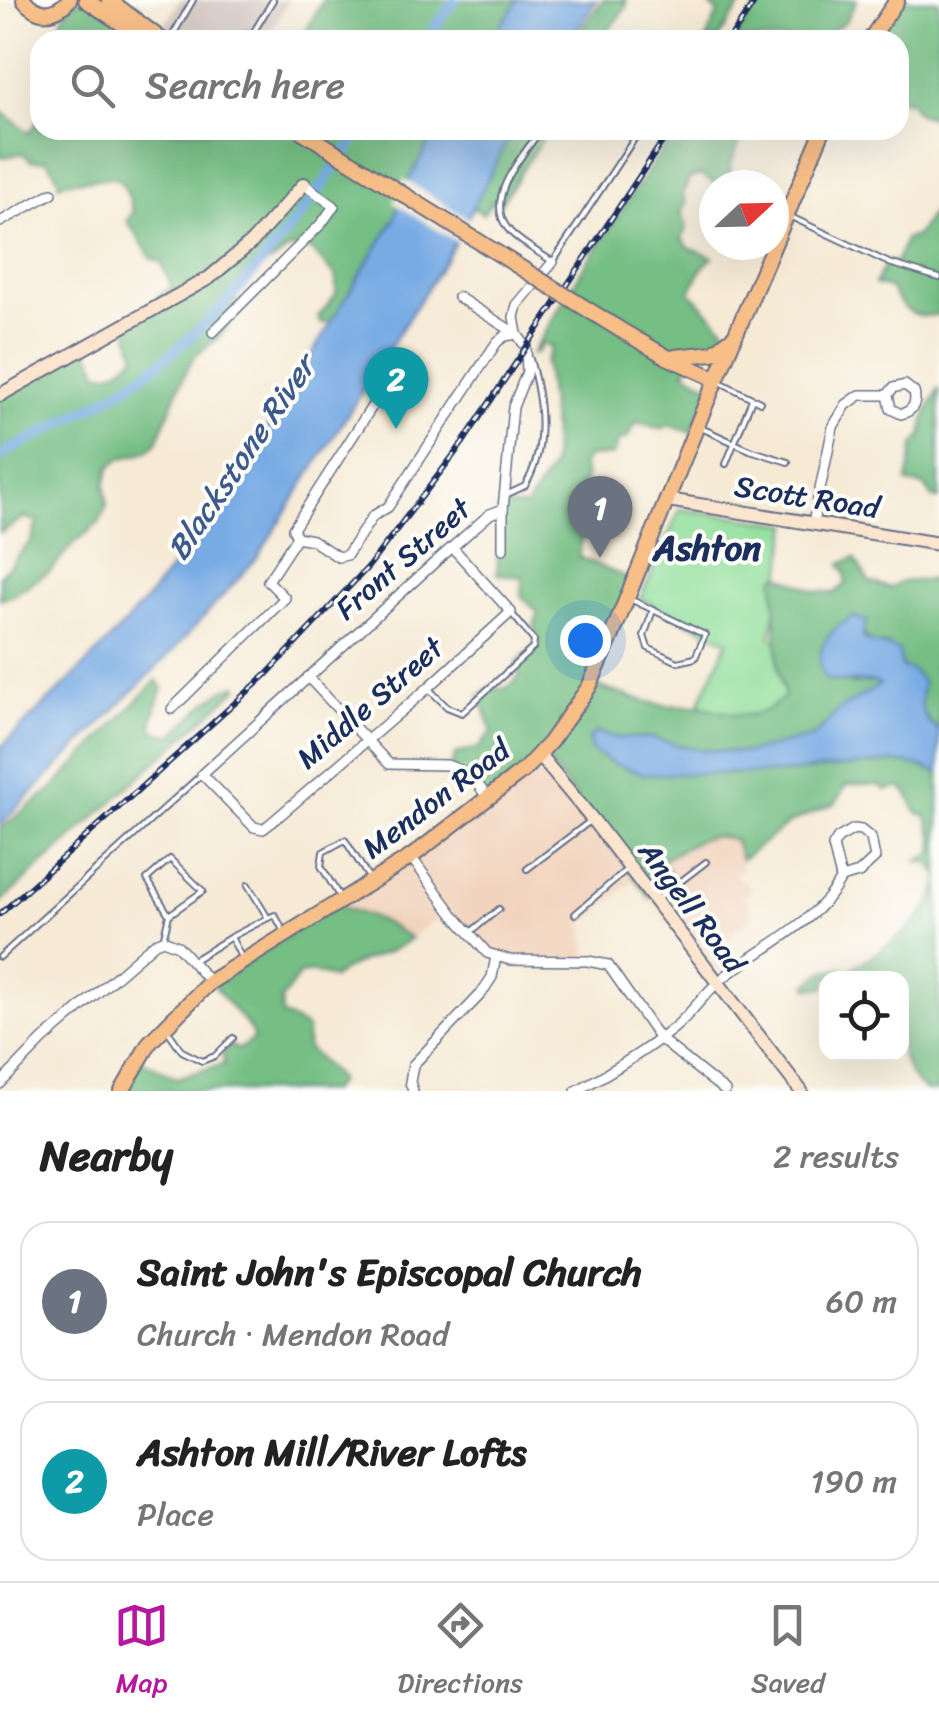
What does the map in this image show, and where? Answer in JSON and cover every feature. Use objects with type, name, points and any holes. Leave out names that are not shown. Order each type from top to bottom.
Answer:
[{"type":"main road","points":[[24,0],[33,10],[43,13],[59,10],[69,0]]},
{"type":"main road","points":[[86,0],[131,30]]},
{"type":"main road","points":[[108,0],[152,30]]},
{"type":"main road","points":[[877,30],[898,0]]},
{"type":"main road","points":[[316,140],[619,329],[716,380]]},
{"type":"main road","name":"Mendon Road","points":[[789,208],[819,140]]},
{"type":"main road","name":"Mendon Road","points":[[122,1091],[150,1042],[210,982],[412,857],[540,756],[589,687],[768,260]]},
{"type":"main road","points":[[667,357],[714,354],[739,330]]},
{"type":"street","points":[[0,395],[209,278],[252,242],[306,185],[334,206],[322,223],[212,332]]},
{"type":"street","points":[[0,222],[52,193]]},
{"type":"street","points":[[517,334],[517,305],[553,262]]},
{"type":"street","points":[[458,297],[517,334],[526,346]]},
{"type":"street","points":[[297,537],[312,540],[338,557],[347,555],[373,516],[388,506],[496,342],[517,334]]},
{"type":"street","name":"Front Street","points":[[202,774],[490,514],[502,509],[513,407],[527,372],[526,346]]},
{"type":"street","points":[[297,537],[293,529],[400,363]]},
{"type":"street","points":[[813,523],[838,416],[860,395],[888,395]]},
{"type":"street","name":"Scott Road","points":[[668,500],[939,544]]},
{"type":"street","points":[[502,509],[503,549]]},
{"type":"street","points":[[172,709],[285,598],[268,581],[297,537]]},
{"type":"street","points":[[453,548],[511,612]]},
{"type":"street","name":"Middle Street","points":[[202,774],[248,822],[260,829],[369,740],[511,612]]},
{"type":"street","points":[[308,678],[389,764],[435,762],[470,774],[488,798]]},
{"type":"street","name":"Angell Road","points":[[540,756],[801,1091]]},
{"type":"street","points":[[576,1091],[633,1060],[683,1019],[718,982],[811,916],[828,900],[842,878],[859,874],[875,858],[872,838],[861,830],[846,833],[834,846],[842,878]]},
{"type":"street","points":[[412,857],[469,933],[496,957],[608,965],[660,1038],[726,1091]]},
{"type":"street","points":[[0,1084],[150,946],[163,940],[178,946],[210,982]]},
{"type":"street","points":[[413,1091],[413,1065],[481,994],[492,977],[496,957]]},
{"type":"lane","points":[[173,30],[194,0]]},
{"type":"lane","points":[[255,30],[273,0]]},
{"type":"lane","points":[[534,140],[514,169],[498,202],[499,212],[508,230],[553,262],[633,140]]},
{"type":"lane","points":[[789,216],[888,263],[939,278]]},
{"type":"lane","points":[[503,494],[525,486],[538,457],[539,389],[526,346]]},
{"type":"lane","points":[[716,380],[760,402]]},
{"type":"lane","points":[[726,464],[752,399]]},
{"type":"lane","points":[[697,426],[788,462]]},
{"type":"lane","points":[[627,598],[653,610],[705,635],[694,658],[678,662],[648,648],[644,636],[653,610]]},
{"type":"lane","points":[[428,688],[447,707],[462,713],[519,661],[534,642],[511,612]]},
{"type":"lane","points":[[0,957],[202,774]]},
{"type":"lane","points":[[527,869],[593,820]]},
{"type":"lane","points":[[342,901],[320,866],[323,852],[345,840],[371,882]]},
{"type":"lane","points":[[163,940],[170,914],[203,891],[170,859],[147,879],[170,914]]},
{"type":"lane","points":[[656,901],[706,862]]},
{"type":"lane","points":[[574,914],[629,867]]},
{"type":"lane","points":[[248,885],[268,918]]},
{"type":"lane","points":[[469,933],[499,908]]},
{"type":"lane","points":[[192,962],[275,915],[286,935]]},
{"type":"lane","points":[[231,937],[243,960]]},
{"type":"lane","points":[[165,1027],[182,1052],[202,1061],[215,1056],[233,1038]]},
{"type":"shaded area","points":[[180,0],[289,0],[272,30],[163,28]]},
{"type":"shaded area","points":[[540,751],[634,880],[584,922],[587,960],[497,957],[449,909],[411,938],[336,904],[414,856]]},
{"type":"shaded area","points":[[722,835],[735,840],[741,852],[741,869],[733,874],[749,885],[749,892],[742,898],[747,898],[753,917],[735,930],[726,943],[739,964],[715,982],[650,898],[663,867],[659,862],[688,842]]},
{"type":"green space","points":[[75,0],[87,0],[133,30],[59,30],[62,18]]},
{"type":"green space","points":[[323,0],[526,0],[506,30],[306,30]]},
{"type":"green space","points":[[603,0],[626,0],[626,7],[609,30],[580,30]]},
{"type":"green space","points":[[705,0],[745,0],[724,30],[710,30],[718,13]]},
{"type":"green space","points":[[761,0],[857,0],[845,22],[833,30],[741,30]]},
{"type":"green space","points":[[895,0],[939,0],[939,119],[918,113],[909,101],[909,30],[874,30]]},
{"type":"green space","points":[[0,110],[30,132],[30,140],[435,140],[411,194],[334,324],[321,323],[318,317],[336,295],[336,276],[310,249],[290,248],[271,262],[252,267],[239,289],[230,322],[218,338],[194,357],[157,442],[148,451],[120,459],[110,467],[105,484],[107,505],[99,523],[73,544],[51,570],[0,599],[0,576],[32,540],[37,522],[25,517],[0,533],[0,393],[87,347],[100,373],[120,369],[136,355],[126,324],[154,308],[158,297],[172,287],[161,262],[152,259],[127,220],[133,213],[129,197],[114,177],[58,184],[47,160],[31,161],[23,153],[0,158]]},
{"type":"green space","points":[[504,140],[542,140],[500,204],[492,201],[483,214],[471,206]]},
{"type":"green space","points":[[668,140],[741,140],[730,170],[699,170],[699,176],[690,178],[683,193],[686,203],[681,211],[687,226],[682,239],[699,252],[699,260],[710,260],[690,292],[731,335],[695,358],[685,371],[712,387],[691,432],[637,422],[626,439],[619,440],[613,455],[589,457],[582,464],[586,475],[569,516],[588,529],[582,536],[579,557],[632,580],[587,683],[664,705],[696,706],[743,715],[764,711],[785,696],[778,667],[774,578],[779,575],[815,591],[835,593],[846,584],[840,564],[855,558],[869,582],[890,588],[900,582],[939,579],[939,643],[934,668],[939,677],[939,730],[918,704],[888,645],[870,641],[853,617],[852,684],[873,681],[880,685],[839,710],[815,736],[746,753],[695,749],[651,738],[616,738],[598,732],[589,739],[591,749],[614,764],[645,774],[783,773],[893,762],[939,773],[939,877],[931,864],[917,861],[933,853],[934,839],[927,817],[917,812],[907,793],[900,787],[886,790],[879,785],[846,785],[836,803],[789,823],[741,860],[735,840],[713,837],[695,842],[659,862],[669,870],[670,881],[650,898],[543,755],[483,800],[466,778],[450,768],[456,754],[479,748],[492,731],[480,696],[488,688],[502,689],[513,684],[519,676],[516,664],[539,643],[534,627],[538,613],[522,596],[522,577],[497,574],[500,506],[526,507],[552,466],[553,432],[545,363],[552,346],[541,344],[532,354],[580,273]]},
{"type":"green space","points":[[939,194],[939,314],[922,316],[904,307],[890,288],[875,284],[887,261],[896,263],[905,239],[916,236],[934,210]]},
{"type":"green space","points":[[939,388],[939,499],[933,498],[925,486],[907,483],[914,445],[922,436],[925,417]]},
{"type":"green space","points":[[680,509],[789,524],[771,637],[804,655],[767,737],[699,704],[728,641],[640,599]]},
{"type":"green space","points":[[157,680],[163,688],[152,720],[154,731],[172,736],[225,689],[237,685],[238,688],[0,903],[0,829],[53,788]]},
{"type":"green space","points":[[939,880],[939,1091],[926,1091],[915,1081],[905,1061],[909,1061],[909,971],[827,971],[849,970],[877,953],[917,921],[935,895]]},
{"type":"green space","points":[[336,904],[381,921],[411,938],[333,978],[311,972],[300,974],[281,1000],[282,1015],[307,1028],[307,1047],[339,1080],[331,1091],[122,1091],[141,1060],[176,1078],[225,1064],[222,1054],[231,1045],[238,1050],[254,1038],[214,984]]},
{"type":"green space","points":[[818,976],[819,987],[808,988],[808,984]]},
{"type":"water","points":[[518,0],[597,0],[576,30],[498,30]]},
{"type":"water","points":[[431,140],[508,140],[449,254],[257,558],[171,653],[0,825],[0,748],[133,615],[203,525],[394,220],[403,191]]},
{"type":"water","points":[[853,617],[867,621],[865,640],[898,650],[902,667],[913,671],[923,683],[922,710],[939,730],[939,773],[893,762],[783,773],[645,774],[614,764],[591,750],[589,738],[597,732],[616,738],[651,738],[695,749],[746,753],[815,736],[839,710],[880,685],[825,679],[821,669],[824,642]]},
{"type":"pier","points":[[404,179],[472,221],[460,244],[394,203]]},
{"type":"waterway","points":[[433,30],[455,0]]},
{"type":"waterway","points":[[0,456],[135,381],[201,327],[260,266],[355,140]]},
{"type":"railway","points":[[736,30],[756,0]]},
{"type":"railway","points":[[0,914],[266,675],[368,567],[462,444],[663,140]]},
{"type":"place","name":"Ashton Mill/River Lofts","points":[[396,429]]},
{"type":"place","name":"Saint John's Episcopal Church","points":[[600,558]]},
{"type":"district","name":"Ashton","points":[[707,548]]},
{"type":"water label","name":"Blackstone River","points":[[241,458]]}]
